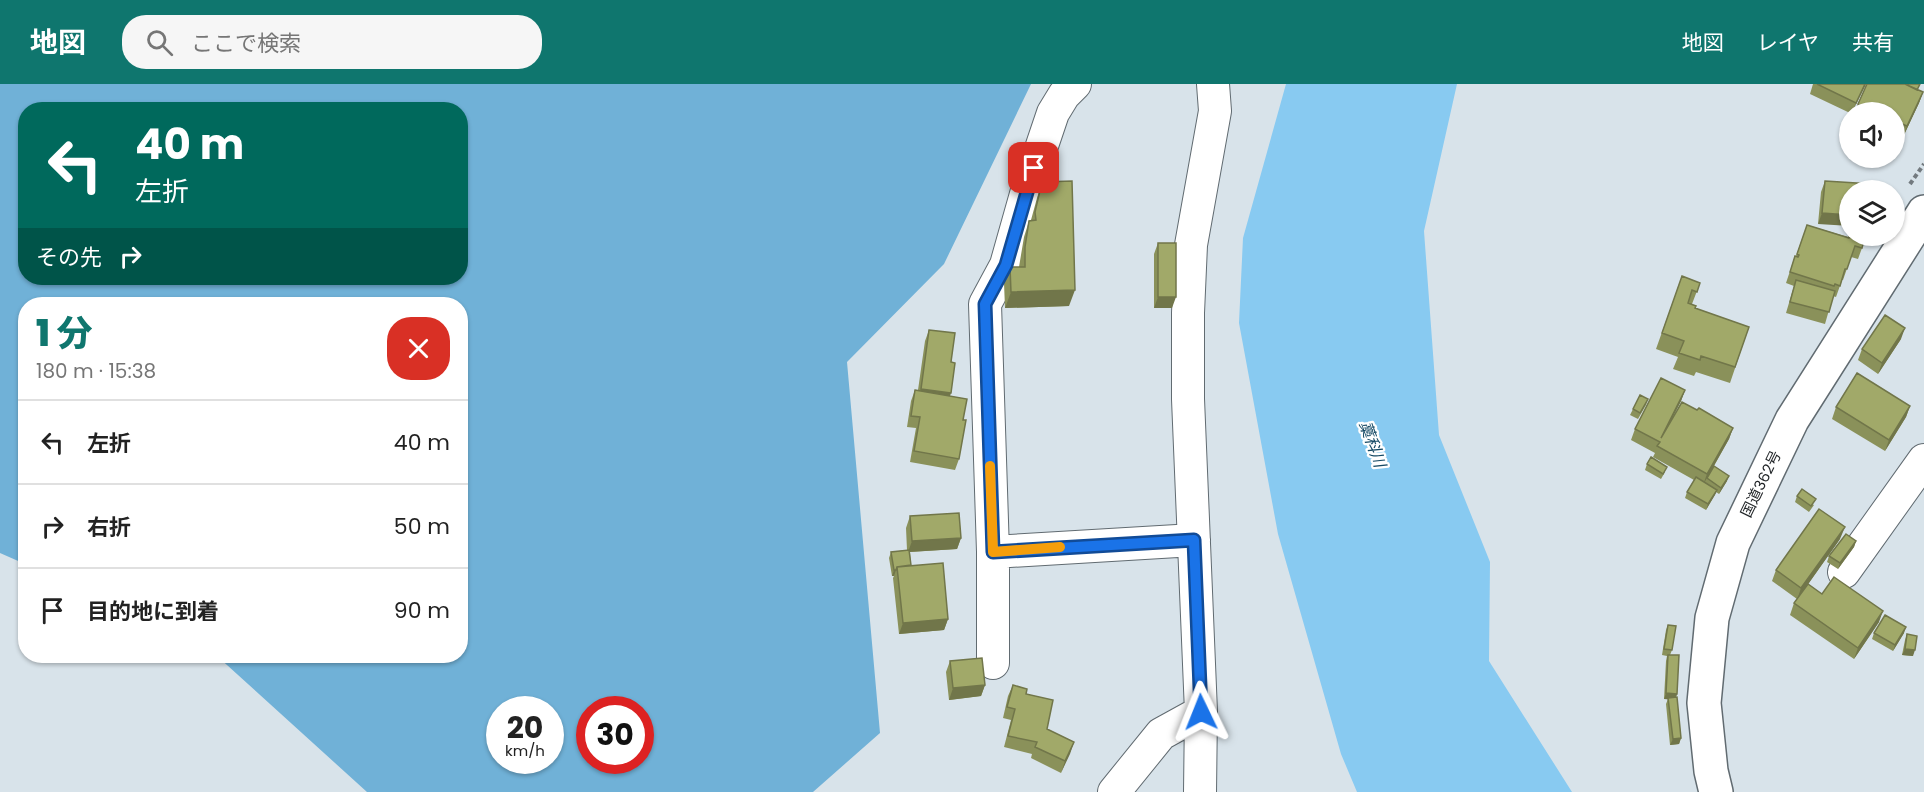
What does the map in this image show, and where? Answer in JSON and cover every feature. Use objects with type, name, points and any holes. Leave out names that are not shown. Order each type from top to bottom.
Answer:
[{"type":"highway","name":"国道362号","points":[[1716,792],[1711,771],[1704,703],[1712,618],[1733,543],[1792,420],[1924,212]]},
{"type":"street","points":[[993,663],[993,552],[985,304],[1006,265],[1028,187],[1053,113],[1064,95],[1076,84]]},
{"type":"street","points":[[1200,792],[1201,712],[1188,399],[1188,313],[1191,245],[1215,111],[1213,84]]},
{"type":"street","points":[[1844,572],[1924,460]]},
{"type":"street","points":[[993,552],[1194,540]]},
{"type":"street","points":[[1114,792],[1161,734],[1201,712]]},
{"type":"shaded area","points":[[0,84],[1031,84],[944,264],[847,362],[880,733],[813,792],[367,792],[225,663],[468,663],[468,297],[18,297],[18,561],[0,553]]},
{"type":"water","name":"藁科川","points":[[1286,84],[1457,84],[1424,231],[1439,435],[1490,562],[1489,661],[1572,792],[1357,792],[1341,754],[1278,534],[1239,323],[1243,238]]},
{"type":"building","points":[[1817,84],[1865,84],[1856,102]]},
{"type":"building","points":[[1867,84],[1905,84],[1923,92],[1907,126],[1905,125],[1905,102],[1859,102]]},
{"type":"building","points":[[1905,84],[1920,84],[1917,90]]},
{"type":"building","points":[[1072,181],[1075,290],[1011,292],[1010,267],[1025,267],[1029,221],[1036,220],[1035,212],[1042,182]]},
{"type":"building","points":[[1825,181],[1839,182],[1839,214],[1822,213]]},
{"type":"building","points":[[1807,225],[1839,235],[1839,246],[1855,246],[1840,286],[1790,272],[1795,256],[1799,255],[1797,254]]},
{"type":"building","points":[[1158,243],[1176,243],[1176,297],[1158,297]]},
{"type":"building","points":[[1682,276],[1700,283],[1697,292],[1692,290],[1688,303],[1696,306],[1695,308],[1749,327],[1735,367],[1701,356],[1700,360],[1679,353],[1684,341],[1662,333]]},
{"type":"building","points":[[1796,280],[1835,291],[1829,312],[1790,302]]},
{"type":"building","points":[[1885,315],[1905,328],[1882,363],[1862,349]]},
{"type":"building","points":[[929,330],[955,333],[951,362],[955,363],[951,393],[921,389]]},
{"type":"building","points":[[1857,373],[1910,406],[1889,440],[1836,407]]},
{"type":"building","points":[[1661,378],[1685,390],[1661,438],[1682,402],[1697,410],[1699,408],[1733,428],[1707,474],[1657,446],[1660,442],[1635,429]]},
{"type":"building","points":[[915,390],[967,399],[959,459],[914,451],[920,417],[911,416]]},
{"type":"building","points":[[1640,395],[1648,399],[1640,413],[1633,409]]},
{"type":"building","points":[[1651,457],[1667,467],[1663,474],[1647,464]]},
{"type":"building","points":[[1714,466],[1729,476],[1721,488],[1707,478]]},
{"type":"building","points":[[1696,477],[1717,490],[1708,504],[1687,492]]},
{"type":"building","points":[[1802,489],[1816,499],[1811,506],[1797,496]]},
{"type":"building","points":[[1819,509],[1845,527],[1801,588],[1776,570]]},
{"type":"building","points":[[959,513],[961,538],[912,541],[910,516]]},
{"type":"building","points":[[1846,534],[1856,541],[1840,563],[1829,556]]},
{"type":"building","points":[[909,550],[911,565],[897,567],[894,570],[891,552]]},
{"type":"building","points":[[943,563],[948,619],[903,623],[897,567]]},
{"type":"building","points":[[1834,577],[1883,611],[1858,648],[1794,603],[1808,584],[1822,594]]},
{"type":"building","points":[[1885,615],[1906,627],[1895,645],[1874,633]]},
{"type":"building","points":[[1668,625],[1676,626],[1672,650],[1664,649]]},
{"type":"building","points":[[1907,634],[1917,636],[1915,650],[1905,649]]},
{"type":"building","points":[[1668,655],[1679,655],[1677,694],[1666,693]]},
{"type":"building","points":[[982,658],[985,685],[953,688],[950,661]]},
{"type":"building","points":[[1013,685],[1027,689],[1026,694],[1053,700],[1047,729],[1074,742],[1065,761],[1035,747],[1037,742],[1008,736],[1015,709],[1007,707]]},
{"type":"building","points":[[1677,697],[1681,738],[1673,739],[1668,698]]},
{"type":"slow traffic","points":[[990,466],[993,552],[1060,547]]},
{"type":"route","points":[[1034,168],[1006,265],[985,304],[993,552],[1194,540],[1201,712]]}]
